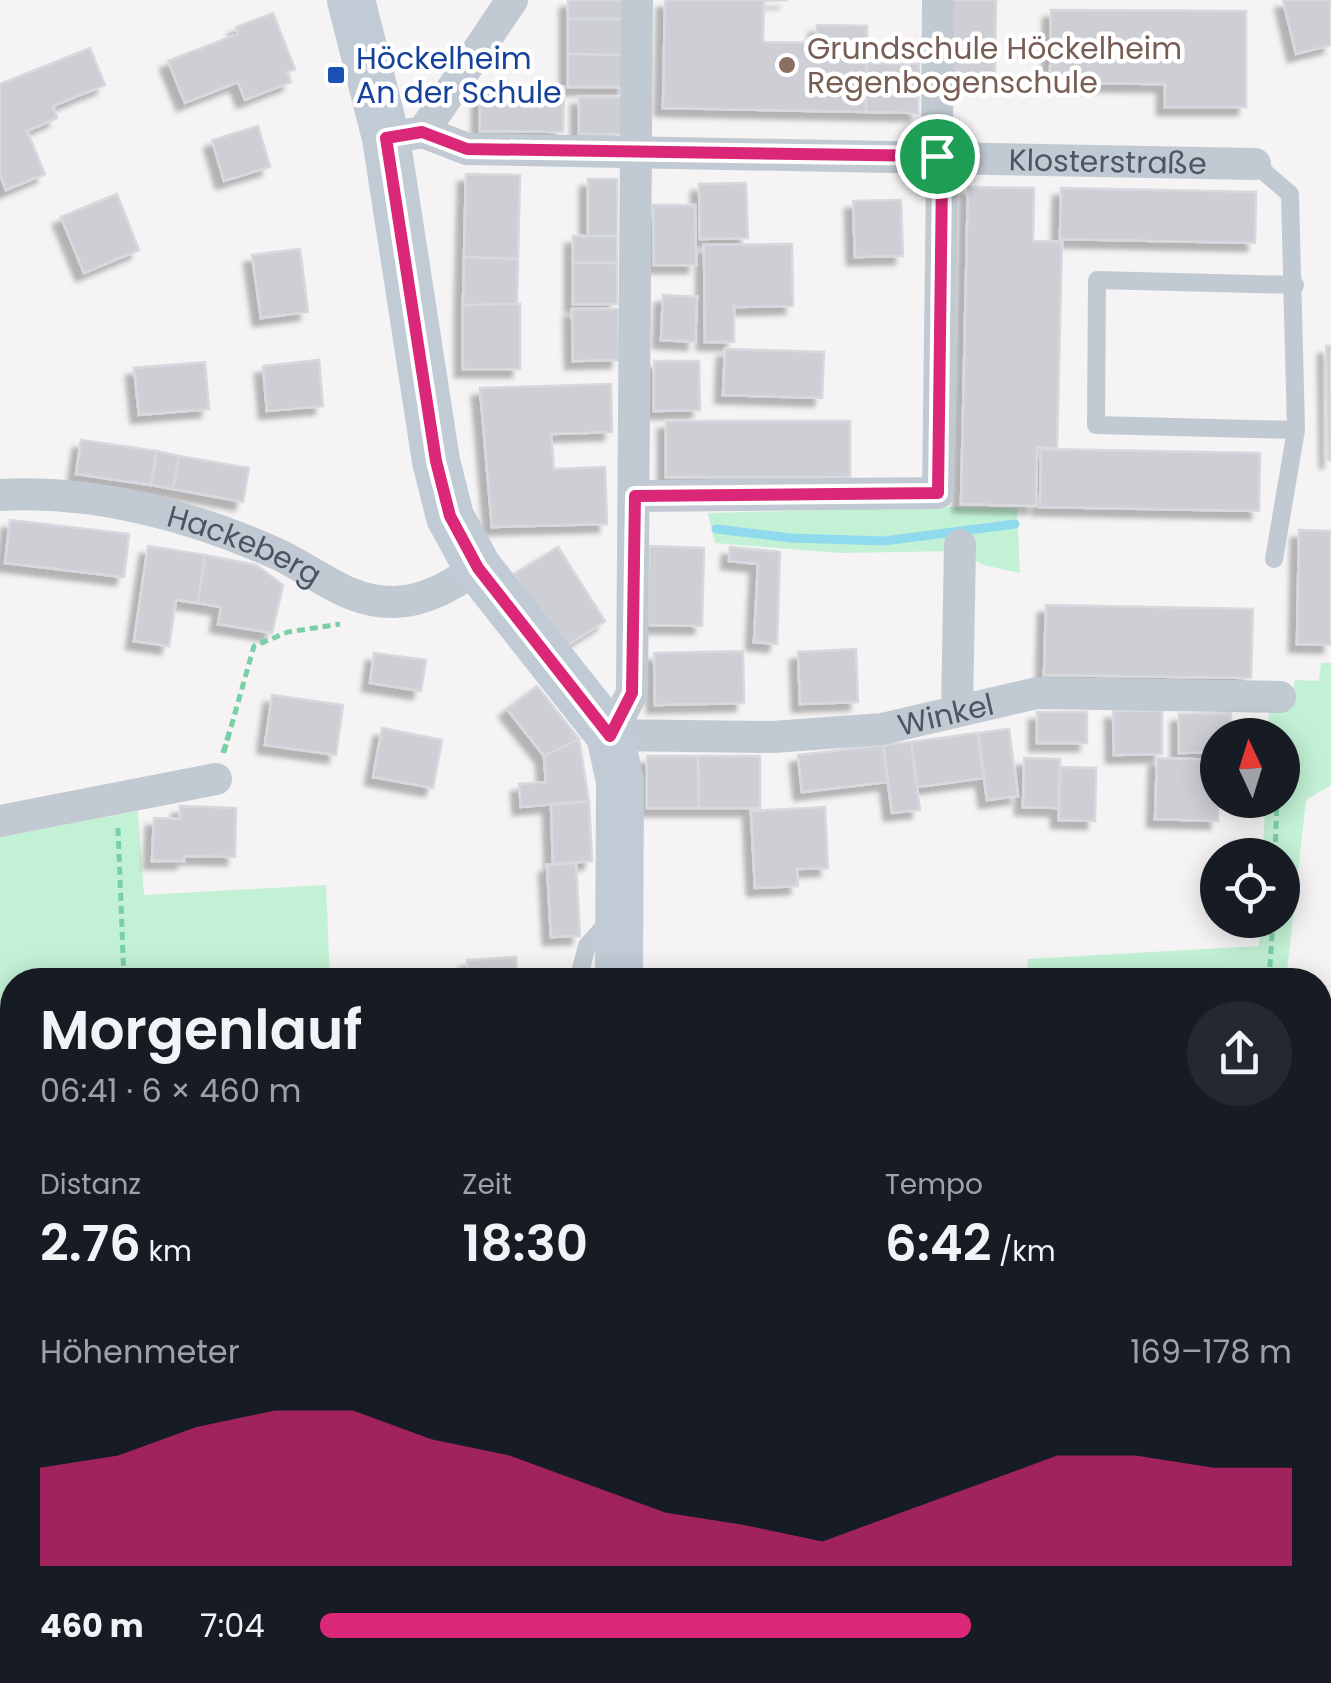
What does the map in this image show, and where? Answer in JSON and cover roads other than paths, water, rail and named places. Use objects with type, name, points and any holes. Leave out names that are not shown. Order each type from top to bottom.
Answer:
[{"type":"street","points":[[351,0],[404,135],[436,461],[450,516],[478,568],[610,736],[620,780],[619,968]]},
{"type":"street","points":[[404,135],[512,0]]},
{"type":"street","points":[[610,736],[632,693],[637,0]]},
{"type":"street","points":[[635,496],[938,493],[942,178],[937,156],[938,0]]},
{"type":"street","name":"Klosterstraße","points":[[404,135],[467,149],[1254,164]]},
{"type":"street","name":"Hackeberg","points":[[0,494],[94,499],[190,519],[276,554],[344,594],[371,600],[420,598],[478,568]]},
{"type":"street","points":[[957,711],[960,546]]},
{"type":"street","name":"Winkel","points":[[610,736],[791,736],[882,729],[1036,693],[1280,697]]},
{"type":"street","points":[[0,821],[216,779]]},
{"type":"lane","points":[[1254,164],[1290,194],[1295,285],[1296,430],[1274,559]]},
{"type":"lane","points":[[1295,285],[1097,280],[1096,424],[1296,430]]},
{"type":"lane","points":[[581,968],[587,946],[621,907]]},
{"type":"waterway","points":[[716,529],[791,538],[884,541],[1015,524]]},
{"type":"place","name":"Grundschule Höckelheim Regenbogenschule","points":[[787,65]]},
{"type":"place","name":"Höckelheim An der Schule","points":[[336,75]]}]
